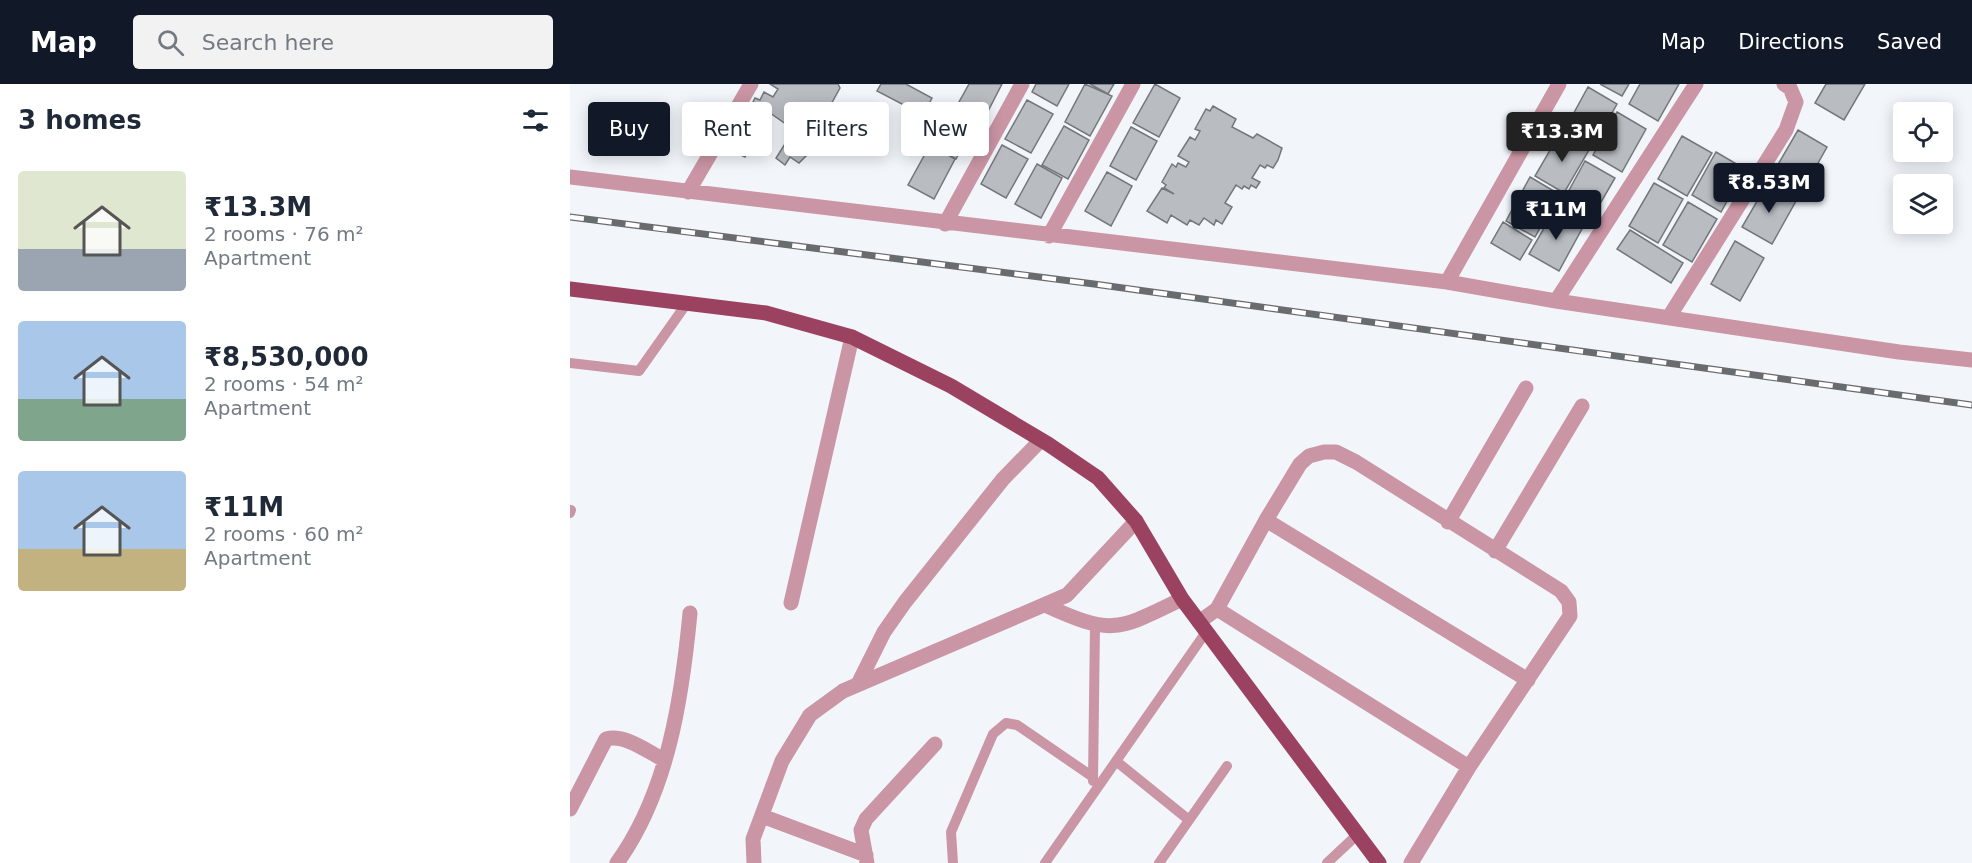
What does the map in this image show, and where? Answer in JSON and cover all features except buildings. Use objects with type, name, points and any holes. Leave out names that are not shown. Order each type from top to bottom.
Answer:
[{"type":"main road","points":[[570,290],[766,313],[852,337],[951,386],[1041,440],[1098,478],[1136,521],[1182,600],[1379,863]]},
{"type":"street","points":[[688,192],[751,84]]},
{"type":"street","points":[[945,224],[1022,84]]},
{"type":"street","points":[[1049,236],[1133,84]]},
{"type":"street","points":[[1447,282],[1559,84]]},
{"type":"street","points":[[1556,301],[1696,84]]},
{"type":"street","points":[[1669,317],[1786,130],[1796,102],[1790,88],[1784,84]]},
{"type":"street","points":[[570,177],[945,224],[1447,282],[1556,301],[1899,352],[1972,360]]},
{"type":"street","points":[[791,603],[852,337]]},
{"type":"street","points":[[1448,522],[1526,388]]},
{"type":"street","points":[[1495,550],[1582,406]]},
{"type":"street","points":[[858,684],[884,632],[905,602],[1002,479],[1041,440]]},
{"type":"street","points":[[1203,627],[1218,609],[1266,520],[1300,464],[1309,456],[1336,452],[1561,591],[1569,602],[1570,616],[1469,767],[1411,863]]},
{"type":"street","points":[[1266,520],[1528,680]]},
{"type":"street","points":[[754,863],[753,839],[782,761],[810,715],[843,691],[1047,606],[1067,595],[1136,521]]},
{"type":"street","points":[[1047,606],[1095,625],[1109,627],[1136,621],[1182,600]]},
{"type":"street","points":[[1218,609],[1469,767]]},
{"type":"street","points":[[617,863],[634,839],[648,811],[664,759],[680,699],[690,613]]},
{"type":"street","points":[[570,809],[606,739],[614,737],[622,739],[664,759]]},
{"type":"street","points":[[866,859],[861,830],[866,819],[935,744]]},
{"type":"street","points":[[762,816],[866,859]]},
{"type":"lane","points":[[570,363],[639,371],[687,303]]},
{"type":"lane","points":[[1093,794],[1095,625]]},
{"type":"lane","points":[[1045,863],[1116,761],[1203,627]]},
{"type":"lane","points":[[953,863],[951,832],[993,734],[1006,723],[1017,725],[1094,777]]},
{"type":"lane","points":[[1116,761],[1189,820]]},
{"type":"lane","points":[[1158,863],[1227,766]]},
{"type":"lane","points":[[1327,863],[1358,834]]},
{"type":"railway","points":[[570,217],[1094,284],[1972,405]]}]
